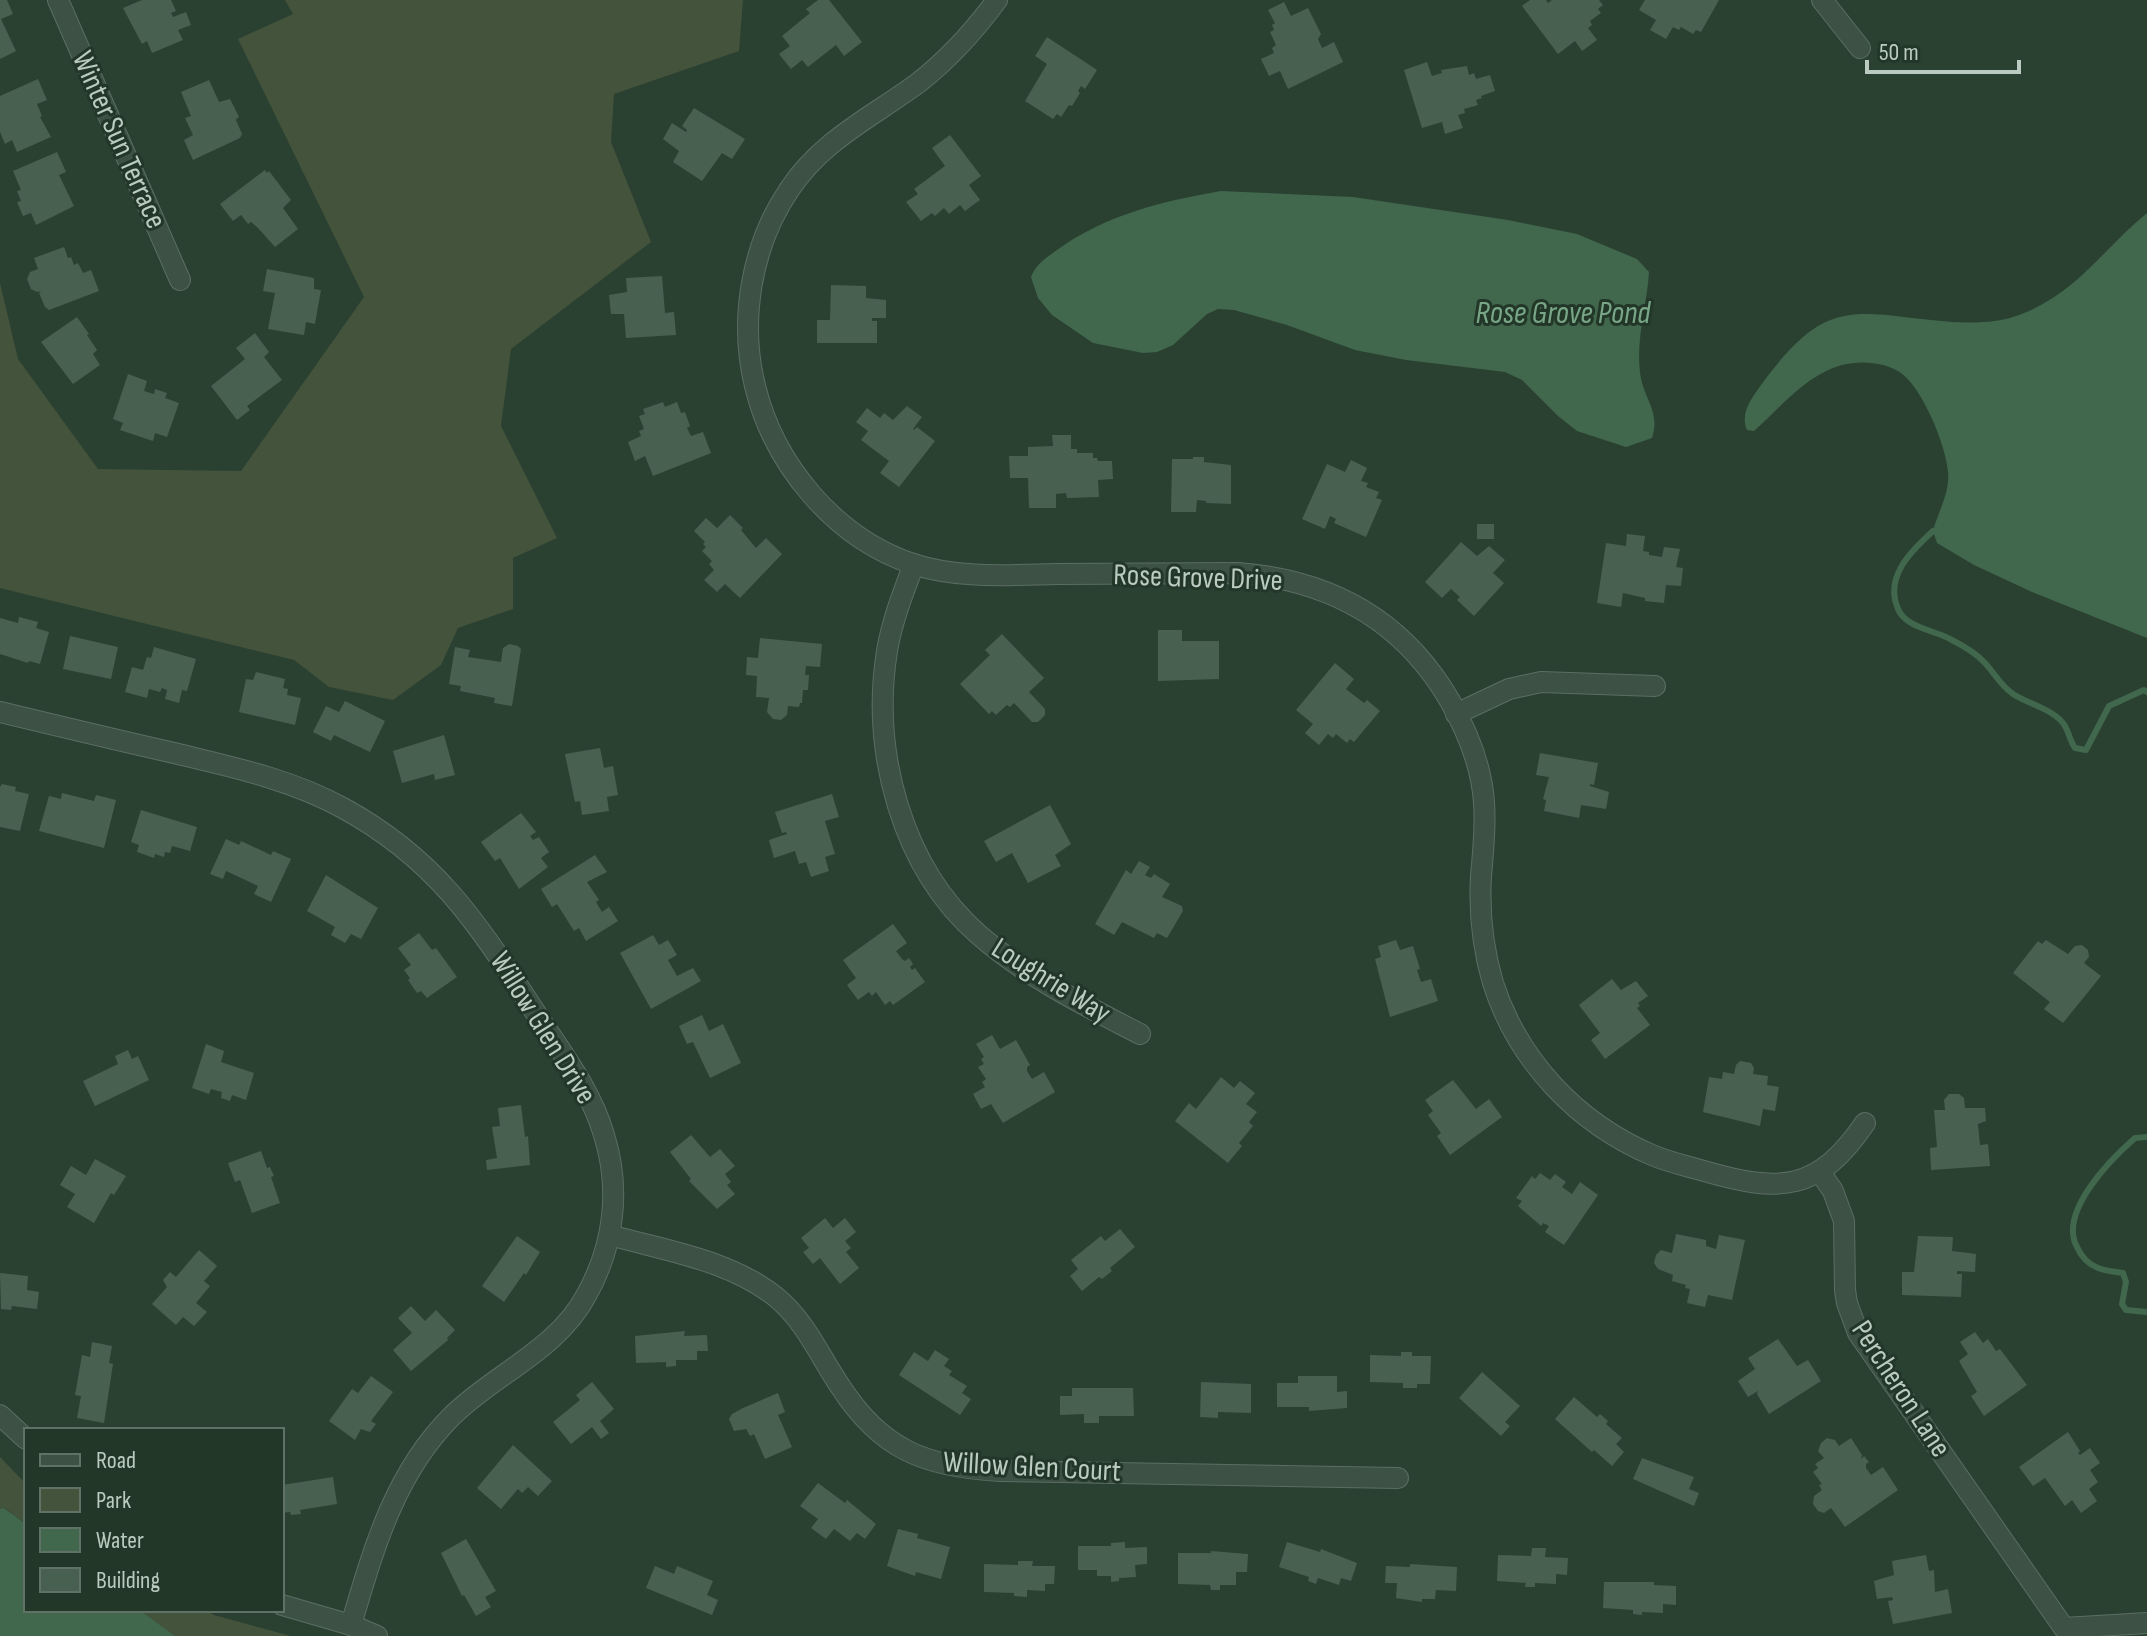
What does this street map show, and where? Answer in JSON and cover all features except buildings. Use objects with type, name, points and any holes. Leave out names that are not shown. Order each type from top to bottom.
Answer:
[{"type":"street","name":"Winter Sun Terrace","points":[[58,0],[180,280]]},
{"type":"street","name":"Rose Grove Drive","points":[[997,0],[938,67],[839,136],[804,171],[788,190],[763,240],[748,319],[751,368],[765,418],[786,462],[813,496],[845,526],[893,556],[914,564],[966,574],[1272,575],[1331,592],[1354,604],[1397,635],[1436,679],[1456,714],[1476,763],[1484,801],[1481,906],[1487,956],[1501,1004],[1536,1067],[1570,1104],[1609,1133],[1654,1156],[1738,1181],[1759,1183],[1795,1181],[1820,1172],[1841,1157],[1865,1123]]},
{"type":"street","points":[[1822,0],[1860,48]]},
{"type":"street","name":"Loughrie Way","points":[[914,564],[892,629],[882,700],[886,760],[902,816],[914,844],[938,889],[976,932],[997,950],[1038,979],[1140,1034]]},
{"type":"street","points":[[1456,714],[1509,689],[1533,683],[1655,686]]},
{"type":"street","name":"Willow Glen Drive","points":[[0,712],[270,777],[342,807],[378,830],[420,861],[479,926],[594,1105],[605,1136],[612,1171],[613,1203],[610,1235],[593,1282],[571,1319],[551,1340],[493,1381],[451,1417],[409,1472],[385,1520],[351,1625]]},
{"type":"street","name":"Percheron Lane","points":[[1820,1172],[1833,1191],[1844,1221],[1845,1290],[1858,1333],[2064,1628],[2147,1623]]},
{"type":"street","name":"Willow Glen Court","points":[[610,1235],[724,1267],[777,1298],[816,1343],[839,1385],[857,1409],[878,1432],[924,1460],[961,1469],[1000,1471],[1398,1478]]},
{"type":"street","points":[[0,1415],[24,1437]]},
{"type":"street","points":[[284,1606],[377,1636]]},
{"type":"green space","points":[[285,0],[743,0],[739,51],[614,94],[611,142],[651,242],[511,349],[501,426],[557,538],[513,558],[513,609],[458,628],[441,665],[393,700],[329,687],[294,660],[0,588],[0,283],[18,359],[98,469],[241,471],[364,297],[238,39],[293,14]]},
{"type":"green space","points":[[0,1457],[24,1482],[24,1522],[5,1508],[0,1509]]},
{"type":"green space","points":[[143,1612],[209,1612],[291,1636],[175,1636]]},
{"type":"water","name":"Rose Grove Pond","points":[[1221,191],[1353,197],[1508,220],[1577,234],[1637,259],[1649,272],[1639,359],[1642,381],[1653,412],[1652,438],[1626,447],[1577,431],[1522,380],[1505,372],[1406,360],[1355,350],[1234,310],[1218,309],[1207,314],[1173,345],[1157,352],[1143,353],[1093,343],[1052,315],[1038,298],[1031,277],[1033,272],[1045,259],[1075,238],[1135,211]]},
{"type":"water","points":[[2147,213],[2147,638],[2032,592],[1974,565],[1937,543],[1933,531],[1947,487],[1946,461],[1925,404],[1909,381],[1895,369],[1865,362],[1849,363],[1829,370],[1795,393],[1754,431],[1747,430],[1746,410],[1764,381],[1807,334],[1827,322],[1867,314],[1952,322],[2011,318],[2039,306],[2073,283]]},
{"type":"water","points":[[4,1508],[24,1523],[24,1612],[143,1612],[175,1636],[0,1636],[0,1509]]},
{"type":"waterway","points":[[1933,531],[1916,547],[1897,576],[1894,586],[1898,609],[1907,620],[1964,647],[1985,663],[2009,691],[2061,720],[2075,748],[2086,750],[2109,706],[2144,690],[2147,692]]},
{"type":"waterway","points":[[2147,1137],[2135,1138],[2101,1172],[2081,1203],[2073,1233],[2079,1250],[2088,1262],[2101,1269],[2123,1273],[2126,1282],[2122,1304],[2126,1310],[2147,1312]]}]
